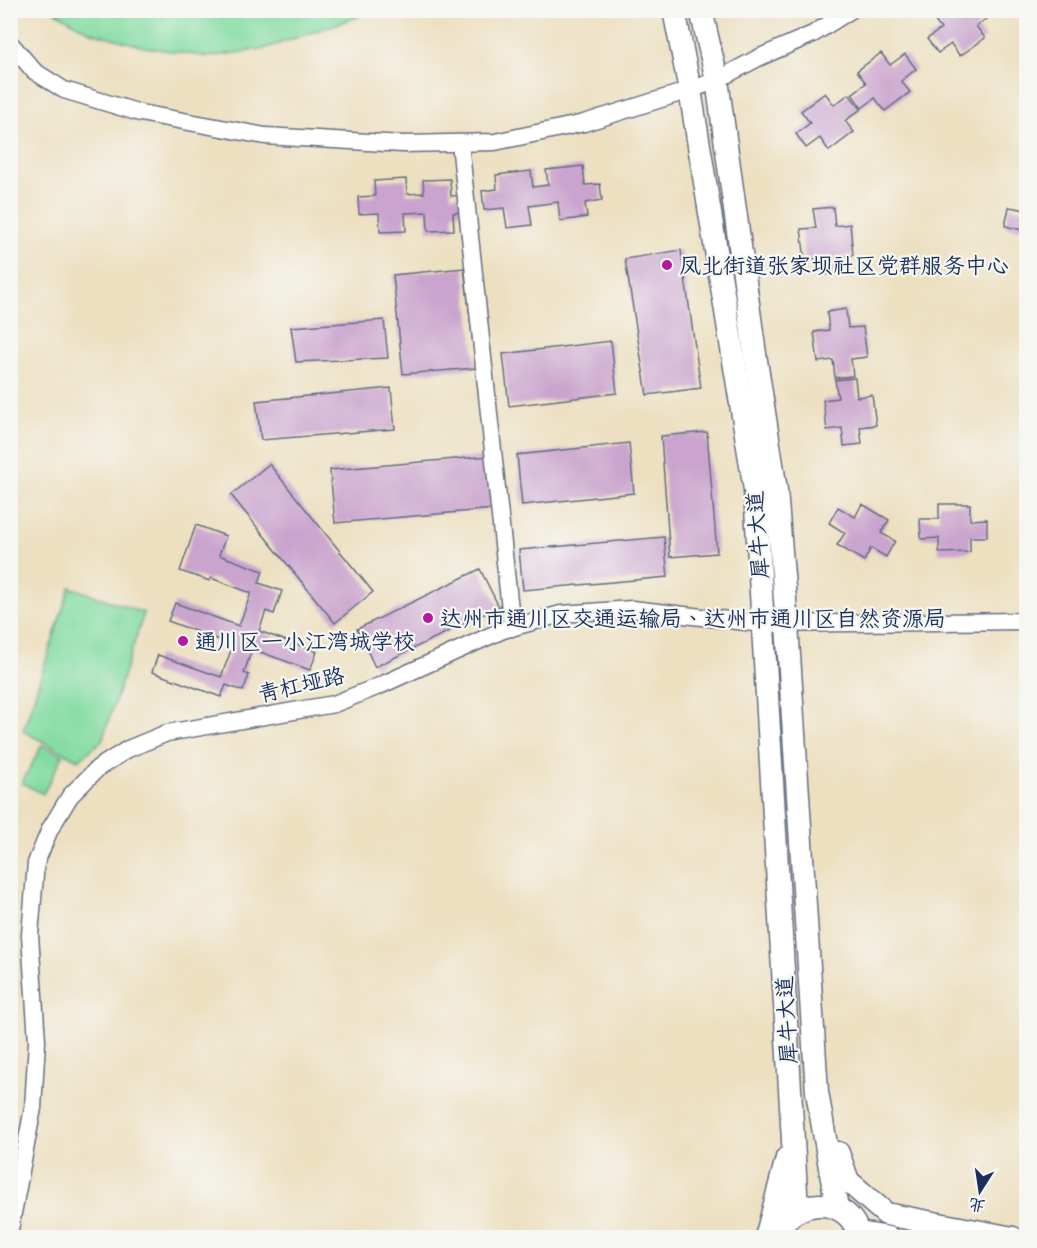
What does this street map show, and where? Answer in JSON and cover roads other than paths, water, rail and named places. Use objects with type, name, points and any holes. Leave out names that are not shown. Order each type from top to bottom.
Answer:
[{"type":"main road","name":"犀牛大道","points":[[674,10],[690,90],[755,490],[797,1209]]},
{"type":"main road","name":"犀牛大道","points":[[701,10],[717,80],[754,354],[776,490],[788,624],[817,1092],[837,1208]]},
{"type":"main road","points":[[817,1092],[848,1181],[885,1214],[1013,1238]]},
{"type":"main road","points":[[766,1238],[766,1230],[784,1175],[793,1130]]},
{"type":"main road","points":[[778,1238],[787,1218],[797,1209],[810,1204],[824,1204],[837,1208],[854,1222],[859,1235],[889,1238]]},
{"type":"street","points":[[10,43],[34,71],[64,90],[140,113],[265,136],[403,144],[495,142],[584,123],[717,80],[758,58],[813,34],[851,10]]},
{"type":"street","points":[[460,143],[512,628]]},
{"type":"street","name":"青杠垭路","points":[[10,1229],[33,1108],[37,1041],[30,935],[36,863],[50,829],[70,796],[98,768],[128,749],[167,733],[334,704],[512,628],[561,614],[632,609],[763,624],[1026,621]]},
{"type":"place","name":"凤北街道张家坝社区党群服务中心","points":[[667,265]]},
{"type":"place","name":"达州市通川区交通运输局、达州市通川区自然资源局","points":[[428,618]]},
{"type":"place","name":"通川区一小江湾城学校","points":[[183,641]]}]
